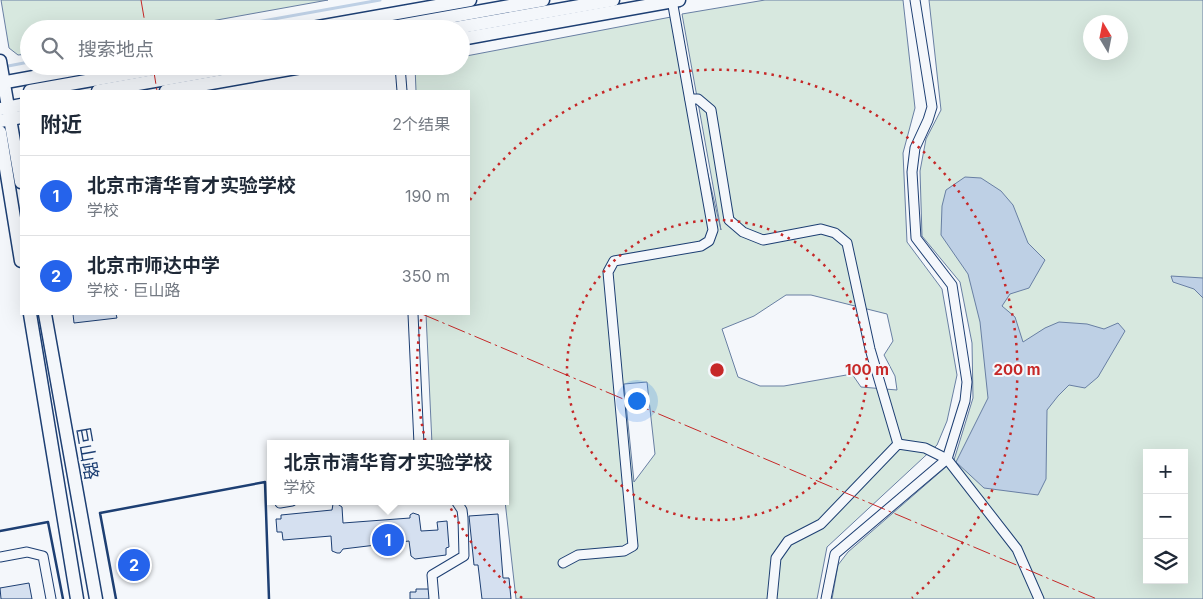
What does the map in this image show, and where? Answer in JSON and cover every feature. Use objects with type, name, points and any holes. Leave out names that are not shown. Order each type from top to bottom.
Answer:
[{"type":"main road","points":[[357,20],[470,0]]},
{"type":"main road","points":[[432,20],[543,0]]},
{"type":"main road","points":[[470,25],[613,0]]},
{"type":"main road","points":[[470,37],[674,0]]},
{"type":"main road","points":[[20,71],[1,72],[6,109],[20,177]]},
{"type":"main road","points":[[36,90],[120,75]]},
{"type":"main road","points":[[104,90],[188,75]]},
{"type":"main road","points":[[172,90],[256,75]]},
{"type":"main road","points":[[6,109],[20,94]]},
{"type":"main road","points":[[6,109],[20,105]]},
{"type":"main road","points":[[0,132],[20,255]]},
{"type":"main road","name":"巨山路","points":[[30,315],[77,599]]},
{"type":"main road","name":"巨山路","points":[[45,315],[96,599]]},
{"type":"street","points":[[563,564],[578,555],[624,552],[633,546],[608,272],[614,261],[700,246],[709,241],[714,230],[674,0]]},
{"type":"street","points":[[826,599],[835,554],[947,459],[965,401],[967,382],[952,285],[916,238],[912,172],[915,148],[932,107],[915,0]]},
{"type":"street","points":[[401,75],[402,90]]},
{"type":"street","points":[[690,99],[698,99],[711,110],[730,220],[743,232],[762,240],[821,229],[835,233],[847,243],[870,350],[898,444]]},
{"type":"street","points":[[412,315],[419,440]]},
{"type":"street","points":[[898,444],[926,448],[947,459],[1017,549],[1039,599]]},
{"type":"street","points":[[772,599],[776,558],[788,542],[821,524],[898,444]]},
{"type":"street","points":[[434,599],[432,575],[464,556],[464,518],[459,505]]},
{"type":"street","points":[[0,557],[27,552],[43,556],[51,599]]},
{"type":"shaded area","points":[[1,0],[328,0],[217,20],[20,20],[20,55],[9,48]]},
{"type":"shaded area","points":[[765,0],[903,0],[915,108],[903,153],[907,242],[942,289],[957,375],[947,421],[937,445],[827,547],[817,599],[516,599],[505,505],[509,505],[509,440],[432,440],[426,315],[470,315],[470,90],[416,90],[415,75],[470,75],[470,55],[671,17],[721,230],[682,14]],"holes":[[[786,295],[811,295],[887,314],[893,341],[884,355],[895,376],[897,390],[861,387],[852,374],[784,386],[760,386],[738,377],[722,329],[754,316]],[[647,382],[655,454],[634,482],[624,384]]]},
{"type":"shaded area","points":[[929,0],[1203,0],[1203,599],[832,599],[838,565],[848,552],[954,460],[973,398],[972,343],[960,282],[922,236],[920,171],[926,139],[941,110]]},
{"type":"water","points":[[965,177],[981,178],[1001,191],[1013,205],[1028,243],[1045,260],[1029,288],[1010,294],[1002,306],[1015,317],[1023,342],[1045,328],[1059,322],[1087,324],[1104,329],[1118,323],[1125,331],[1098,377],[1085,388],[1069,385],[1047,410],[1046,479],[1038,495],[984,488],[956,462],[988,398],[980,322],[968,274],[941,235],[942,206],[946,190]]},
{"type":"water","points":[[1171,276],[1203,278],[1203,298],[1194,289],[1173,282]]},
{"type":"building","points":[[73,315],[116,315],[117,318],[74,323]]},
{"type":"building","points":[[333,505],[342,507],[343,523],[410,518],[410,515],[413,513],[419,515],[421,531],[438,530],[437,522],[447,521],[449,547],[446,548],[446,555],[415,559],[411,556],[409,541],[343,549],[340,553],[337,553],[332,551],[331,536],[283,540],[282,532],[277,532],[276,519],[281,519],[281,515],[332,510]]},
{"type":"building","points":[[498,514],[503,578],[509,578],[511,599],[482,599],[478,565],[474,565],[469,516]]},
{"type":"building","points":[[29,583],[32,599],[1,599],[0,588]]},
{"type":"building","points":[[416,589],[431,589],[432,599],[410,599],[410,592],[416,592]]},
{"type":"waterway","points":[[268,20],[380,0]]},
{"type":"waterway","points":[[3,67],[20,64]]},
{"type":"wall","points":[[116,599],[100,513],[265,482],[269,599]]},
{"type":"wall","points":[[0,531],[48,522],[63,599]]},
{"type":"power","points":[[141,0],[144,20]]},
{"type":"power","points":[[154,75],[157,90]]},
{"type":"power","points":[[424,315],[1097,599]]},
{"type":"place","name":"北京市清华育才实验学校","points":[[388,540]]},
{"type":"place","name":"北京市师达中学","points":[[134,565]]}]
